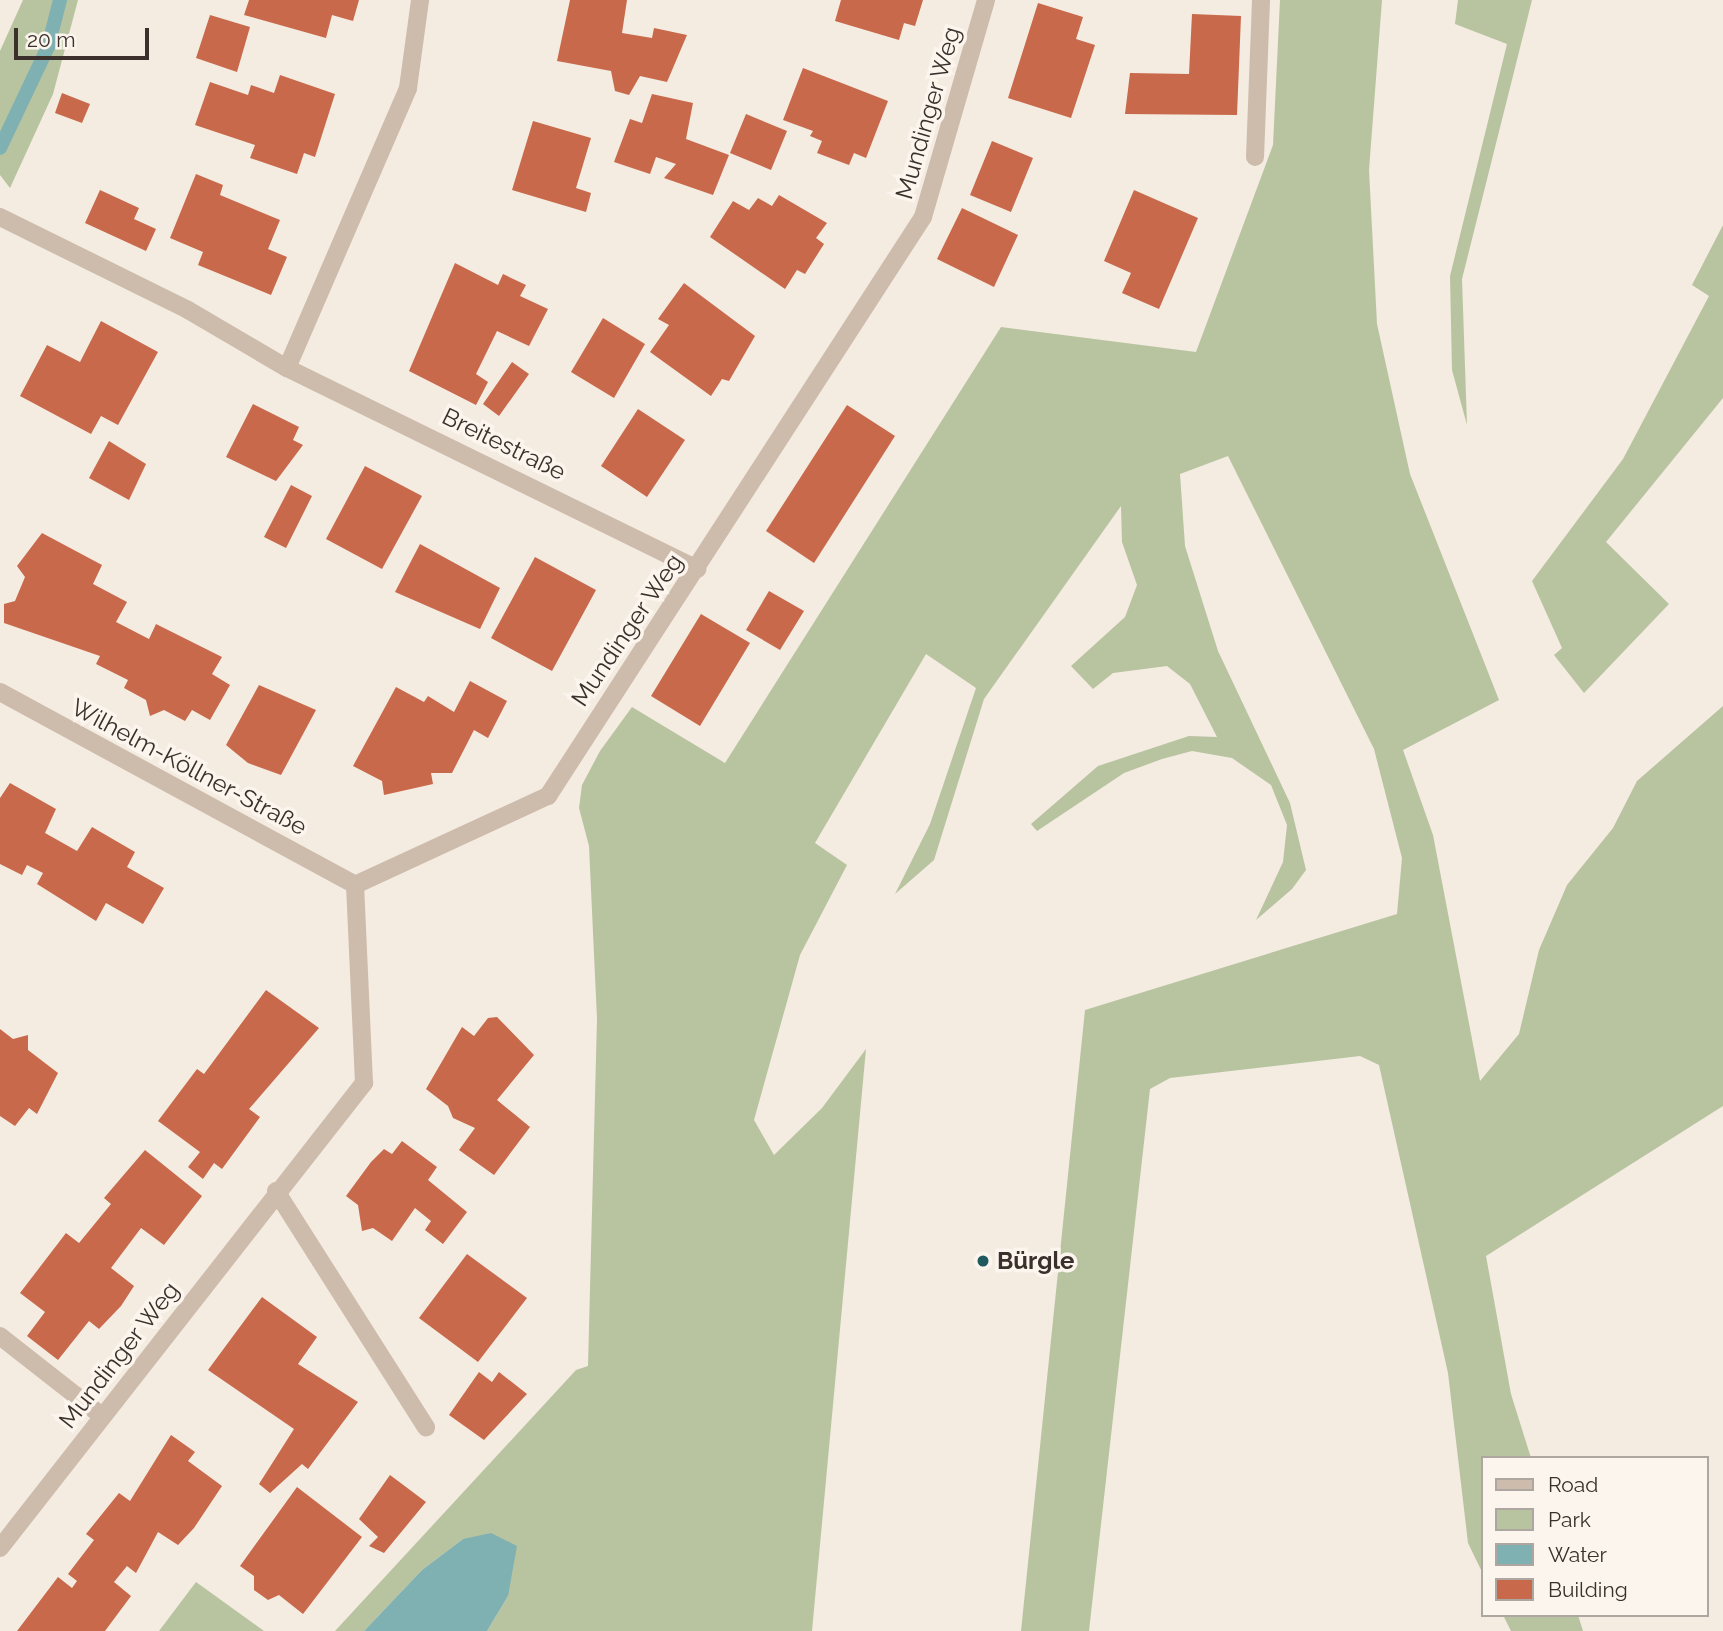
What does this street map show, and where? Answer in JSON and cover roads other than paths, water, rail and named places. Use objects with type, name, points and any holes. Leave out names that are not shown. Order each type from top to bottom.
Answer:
[{"type":"street","points":[[288,368],[408,88],[420,0]]},
{"type":"street","name":"Mundinger Weg","points":[[0,1548],[276,1191],[365,1083],[355,885],[548,796],[923,217],[986,0]]},
{"type":"street","points":[[1255,157],[1261,0]]},
{"type":"street","name":"Breitestraße","points":[[0,217],[188,310],[288,368],[697,569]]},
{"type":"street","name":"Wilhelm-Köllner-Straße","points":[[0,692],[355,885]]},
{"type":"street","points":[[276,1191],[426,1427]]},
{"type":"street","points":[[0,1336],[102,1416]]},
{"type":"water","points":[[491,1533],[517,1546],[508,1596],[487,1631],[364,1631],[422,1570],[463,1539]]},
{"type":"waterway","points":[[0,148],[48,47],[60,0]]},
{"type":"place","name":"Bürgle","points":[[983,1261]]}]
